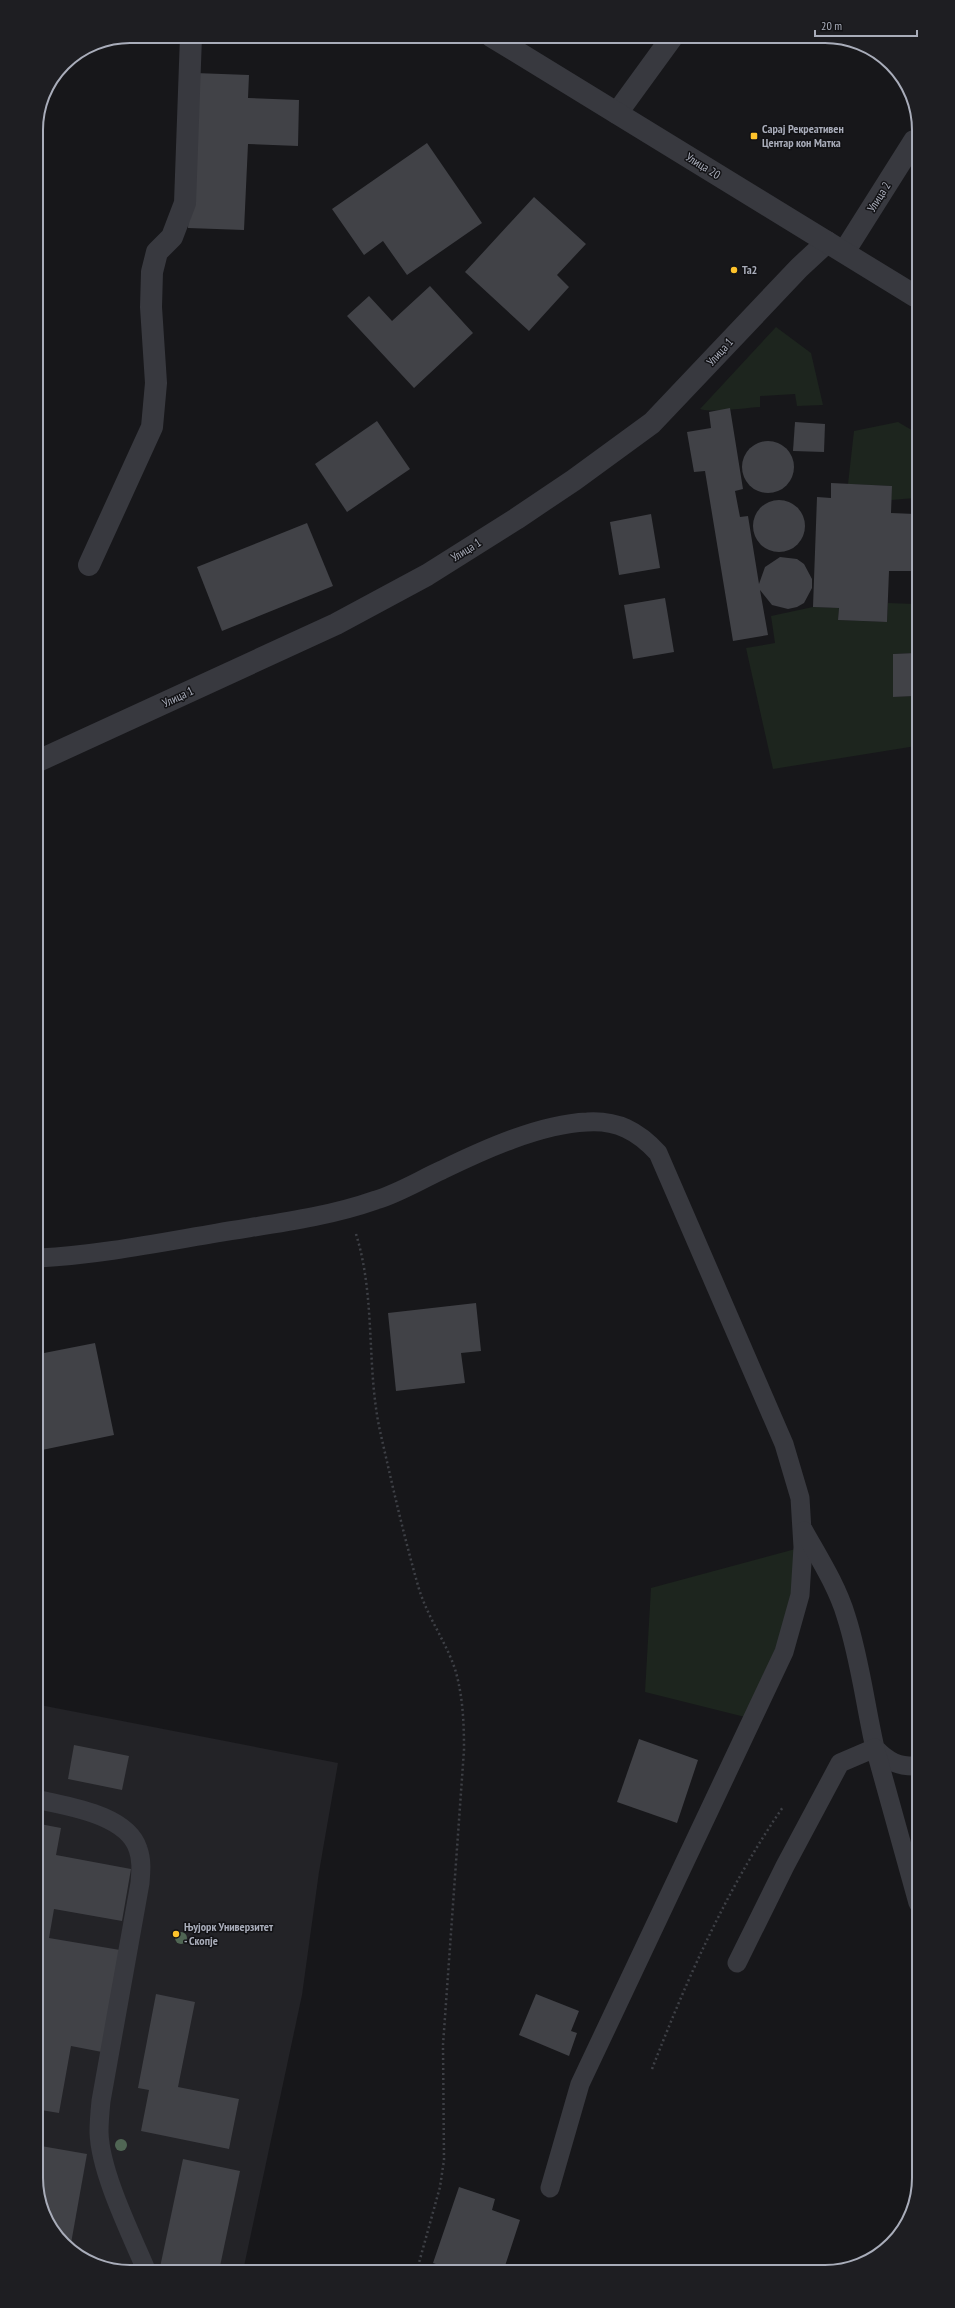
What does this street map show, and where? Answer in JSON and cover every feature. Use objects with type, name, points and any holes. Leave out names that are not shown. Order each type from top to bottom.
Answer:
[{"type":"street","points":[[89,565],[152,427],[156,383],[151,307],[152,272],[157,252],[172,237],[185,203],[191,43]]},
{"type":"street","name":"Улица 20","points":[[502,43],[912,294]]},
{"type":"street","points":[[617,113],[668,43]]},
{"type":"street","name":"Улица 2","points":[[835,247],[912,144]]},
{"type":"street","name":"Улица 1","points":[[43,758],[336,624],[427,575],[516,519],[574,480],[652,423],[799,268],[835,247]]},
{"type":"lane","points":[[43,1258],[146,1245],[302,1219],[348,1209],[378,1200],[455,1164],[546,1130],[585,1122],[606,1122],[633,1130],[644,1138],[658,1153],[784,1444],[800,1498],[803,1546],[800,1595],[784,1652],[580,2084],[550,2188]]},
{"type":"lane","points":[[802,1528],[826,1570],[846,1614],[856,1649],[875,1748],[912,1881]]},
{"type":"lane","points":[[875,1748],[885,1758],[897,1765],[912,1766]]},
{"type":"lane","points":[[737,1963],[785,1866],[840,1763],[875,1748]]},
{"type":"lane","points":[[43,1801],[93,1813],[113,1822],[128,1833],[138,1847],[140,1854],[140,1883],[101,2101],[99,2133],[104,2163],[144,2265]]},
{"type":"path","points":[[348,1209],[365,1266],[369,1301],[373,1385],[380,1428],[392,1482],[420,1590],[431,1620],[455,1669],[463,1709],[464,1750],[443,2045],[445,2142],[440,2188],[418,2265]]},
{"type":"path","points":[[652,2069],[680,1997],[721,1912],[785,1804]]},
{"type":"shaded area","points":[[776,327],[811,353],[823,405],[797,406],[795,394],[760,396],[760,407],[720,410],[700,409]]},
{"type":"shaded area","points":[[898,422],[912,430],[912,498],[891,500],[892,486],[848,484],[854,431]]},
{"type":"shaded area","points":[[888,603],[912,604],[912,653],[893,654],[893,697],[912,696],[912,747],[773,769],[746,648],[775,643],[771,616],[813,607],[839,608],[838,620],[887,622]]},
{"type":"shaded area","points":[[803,1547],[800,1595],[753,1719],[645,1692],[651,1588]]},
{"type":"shaded area","name":"Њујорк Универзитет - Скопје","points":[[43,1706],[338,1763],[319,1872],[302,1995],[244,2265],[124,2265],[107,2262],[97,2258],[86,2253],[68,2240],[52,2217],[43,2184]]},
{"type":"building","points":[[195,73],[249,75],[248,98],[299,100],[298,146],[248,144],[244,230],[188,228]]},
{"type":"building","points":[[427,143],[482,223],[407,275],[383,241],[364,255],[332,209]]},
{"type":"building","points":[[534,197],[586,244],[557,275],[569,287],[529,331],[465,272]]},
{"type":"building","points":[[430,286],[473,333],[414,388],[347,316],[369,296],[392,321]]},
{"type":"building","points":[[730,408],[743,489],[735,491],[740,517],[748,516],[759,584],[765,567],[780,557],[797,559],[804,564],[812,579],[812,588],[804,603],[797,607],[788,609],[772,605],[760,590],[768,635],[733,641],[705,471],[694,472],[687,432],[711,428],[709,412]]},
{"type":"building","points":[[377,421],[410,469],[347,512],[315,464]]},
{"type":"building","points":[[795,422],[825,424],[824,452],[793,451]]},
{"type":"building","points":[[763,441],[773,441],[783,445],[790,452],[794,462],[794,472],[790,482],[783,489],[773,493],[763,493],[753,489],[746,482],[742,472],[742,462],[746,452],[753,445]]},
{"type":"building","points":[[831,483],[892,486],[891,513],[912,514],[912,571],[889,571],[887,622],[838,620],[839,608],[813,607],[817,497],[831,498]]},
{"type":"building","points":[[774,500],[784,500],[794,504],[801,511],[805,521],[805,531],[801,541],[794,548],[784,552],[774,552],[764,548],[757,541],[753,531],[753,521],[757,511],[764,504]]},
{"type":"building","points":[[651,514],[660,568],[619,575],[610,522]]},
{"type":"building","points":[[307,523],[333,586],[222,631],[197,567]]},
{"type":"building","points":[[665,598],[674,652],[633,659],[624,605]]},
{"type":"building","points":[[912,653],[912,696],[893,697],[893,654]]},
{"type":"building","points":[[476,1303],[481,1351],[461,1353],[465,1383],[396,1391],[388,1313]]},
{"type":"building","points":[[95,1343],[114,1435],[43,1450],[43,1353]]},
{"type":"building","points":[[639,1739],[698,1760],[677,1823],[617,1802]]},
{"type":"building","points":[[74,1745],[129,1756],[122,1790],[68,1779]]},
{"type":"building","points":[[43,1825],[61,1828],[56,1855],[131,1869],[122,1921],[54,1909],[49,1938],[120,1950],[102,2052],[71,2046],[59,2113],[43,2110]]},
{"type":"building","points":[[156,1994],[195,2002],[178,2087],[239,2099],[229,2149],[141,2131],[149,2090],[138,2088]]},
{"type":"building","points":[[536,1994],[579,2011],[571,2031],[577,2033],[569,2056],[519,2035]]},
{"type":"building","points":[[43,2146],[87,2154],[71,2242],[55,2222],[48,2206],[43,2184]]},
{"type":"building","points":[[183,2159],[240,2171],[220,2265],[160,2265]]},
{"type":"building","points":[[459,2187],[495,2199],[492,2210],[520,2220],[505,2265],[439,2265],[433,2263]]},
{"type":"place","name":"Сарај Рекреативен Центар кон Матка","points":[[754,136]]},
{"type":"place","name":"Ta2","points":[[734,270]]},
{"type":"place","name":"Њујорк Универзитет - Скопје","points":[[176,1934]]}]
